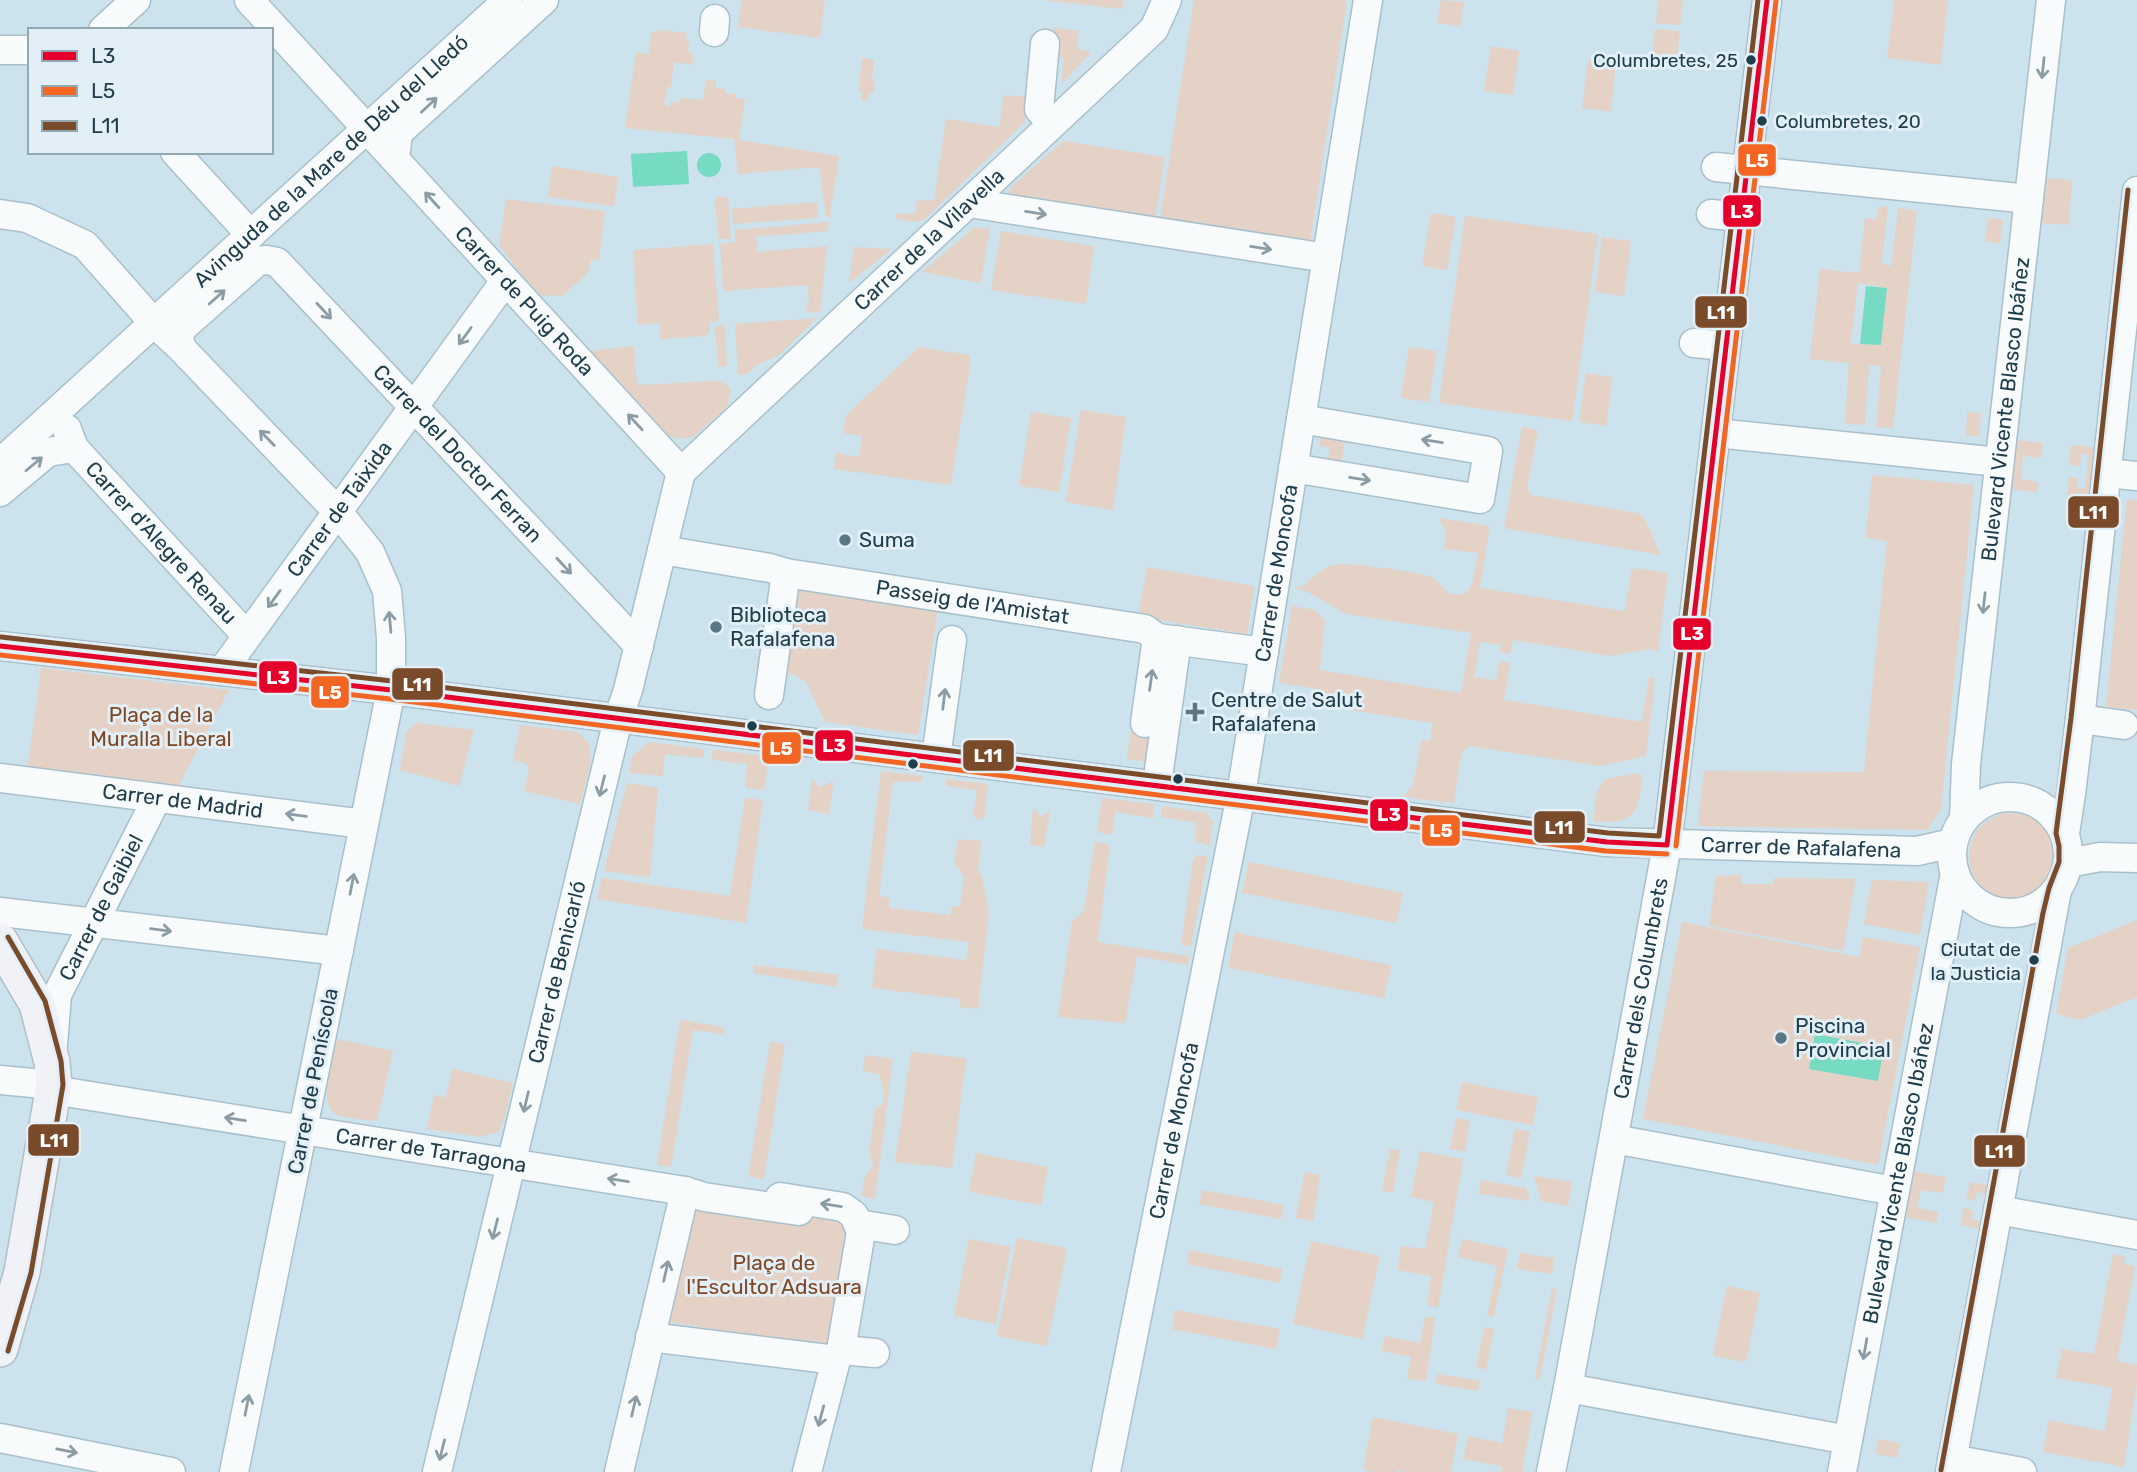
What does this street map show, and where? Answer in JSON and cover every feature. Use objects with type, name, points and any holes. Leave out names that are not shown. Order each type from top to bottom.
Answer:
[{"type":"main road","points":[[0,941],[37,1004],[53,1079],[22,1272],[0,1349]]},
{"type":"street","points":[[105,28],[136,0]]},
{"type":"street","name":"Carrer de Puig Roda","points":[[249,0],[681,472]]},
{"type":"street","name":"Carrer de la Vilavella","points":[[681,472],[1154,29],[1167,0]]},
{"type":"street","name":"Carrer de Moncofa","points":[[1106,1472],[1241,795],[1301,419],[1333,290],[1327,258],[1368,0]]},
{"type":"street","name":"Carrer dels Columbrets","points":[[1550,1472],[1568,1388],[1667,845],[1767,0]]},
{"type":"street","name":"Bulevard Vicente Blasco Ibáñez","points":[[1842,1472],[1956,849],[2051,0]]},
{"type":"street","name":"Avinguda de la Mare de Déu del Lledó","points":[[0,463],[145,308],[242,226],[358,121],[531,7]]},
{"type":"street","name":"Avinguda de la Mare de Déu del Lledó","points":[[395,159],[398,132],[531,7]]},
{"type":"street","points":[[1045,44],[1039,109],[1052,124]]},
{"type":"street","points":[[0,50],[28,50]]},
{"type":"street","points":[[177,154],[242,226]]},
{"type":"street","points":[[1716,167],[1747,170],[1894,197],[2029,199]]},
{"type":"street","points":[[969,202],[1327,258]]},
{"type":"street","points":[[2136,204],[2067,847],[2062,882],[2048,899],[2032,909],[2001,912],[1979,904],[1961,886],[1956,849],[1972,811],[1995,799],[2020,797],[2034,802],[2052,814],[2067,847],[2100,857],[2137,858]]},
{"type":"street","points":[[0,214],[27,218],[85,245],[188,349]]},
{"type":"street","points":[[1711,214],[1741,217]]},
{"type":"street","name":"Avinguda de la Mare de Déu del Lledó","points":[[188,349],[179,339],[181,329],[258,261],[277,261]]},
{"type":"street","name":"Carrer del Doctor Ferran","points":[[277,261],[639,646]]},
{"type":"street","name":"Carrer de Taixida","points":[[222,671],[505,281]]},
{"type":"street","points":[[1694,343],[1726,346]]},
{"type":"street","name":"Carrer de Peníscola","points":[[188,349],[230,400],[337,511],[370,552],[387,590],[391,638],[391,691],[234,1472]]},
{"type":"street","points":[[1293,468],[1480,499],[1488,451],[1301,419]]},
{"type":"street","points":[[1716,433],[1869,438],[1999,462]]},
{"type":"street","name":"Carrer d'Alegre Renau","points":[[0,492],[48,452],[70,439],[247,636]]},
{"type":"street","name":"Carrer de Benicarló","points":[[436,1472],[618,719],[628,690],[681,472]]},
{"type":"street","points":[[2107,473],[2137,476]]},
{"type":"street","name":"Passeig de l'Amistat","points":[[662,550],[786,573],[1144,629],[1167,639],[1264,652]]},
{"type":"street","points":[[769,695],[786,573]]},
{"type":"street","points":[[1145,723],[1167,639]]},
{"type":"street","points":[[1160,770],[1167,639]]},
{"type":"street","points":[[936,758],[952,640]]},
{"type":"street","name":"Carrer de Rafalafena","points":[[0,646],[936,758],[965,749],[1116,768],[1241,795],[1607,842],[1917,851],[1956,849]]},
{"type":"street","points":[[2080,719],[2124,725]]},
{"type":"street","name":"Carrer de Madrid","points":[[0,778],[364,824]]},
{"type":"street","name":"Carrer de Gaibiel","points":[[53,1079],[57,995],[157,798]]},
{"type":"street","points":[[2022,1472],[1951,1465],[2057,890]]},
{"type":"street","points":[[0,912],[339,951]]},
{"type":"street","name":"Carrer de Tarragona","points":[[0,1080],[53,1079],[303,1130],[685,1191]]},
{"type":"street","points":[[1614,1139],[1894,1191]]},
{"type":"street","points":[[685,1191],[707,1186],[843,1207],[854,1215],[858,1224],[861,1232],[838,1355],[807,1472]]},
{"type":"street","points":[[685,1191],[704,1197],[799,1212]]},
{"type":"street","points":[[619,1472],[685,1191]]},
{"type":"street","points":[[1998,1210],[2043,1205],[2137,1235]]},
{"type":"street","points":[[858,1224],[895,1230]]},
{"type":"street","points":[[652,1328],[780,1339]]},
{"type":"street","points":[[652,1328],[838,1355],[876,1353]]},
{"type":"street","points":[[1568,1388],[1848,1440]]},
{"type":"street","points":[[0,1438],[172,1472]]},
{"type":"green space","points":[[742,0],[825,0],[820,38],[738,27]]},
{"type":"green space","points":[[1043,0],[1123,0],[1122,9]]},
{"type":"green space","points":[[1194,0],[1347,0],[1310,243],[1160,220]]},
{"type":"green space","points":[[1441,0],[1464,2],[1460,26],[1437,23]]},
{"type":"green space","points":[[1658,0],[1683,0],[1680,25],[1656,23]]},
{"type":"green space","points":[[1894,0],[1948,0],[1941,65],[1887,58]]},
{"type":"green space","points":[[1054,28],[1079,31],[1077,48],[1091,53],[1061,84],[1064,58],[1050,56]]},
{"type":"green space","points":[[1655,29],[1680,31],[1677,59],[1652,56]]},
{"type":"green space","points":[[659,30],[687,33],[686,41],[690,42],[688,52],[693,53],[692,62],[696,63],[674,62],[671,87],[667,87],[664,98],[665,106],[670,106],[671,102],[679,103],[680,98],[703,100],[706,80],[716,81],[716,88],[735,94],[735,98],[745,99],[739,140],[839,156],[830,217],[826,216],[819,167],[738,174],[734,139],[625,128],[636,52],[649,54],[651,33]]},
{"type":"green space","points":[[1491,46],[1519,51],[1513,95],[1484,91]]},
{"type":"green space","points":[[862,58],[874,60],[874,93],[869,93],[868,101],[861,101],[862,92],[859,91]]},
{"type":"green space","points":[[1588,60],[1616,64],[1611,112],[1582,108]]},
{"type":"green space","points":[[1004,95],[1028,97],[1025,122],[925,219],[918,222],[896,219],[896,214],[915,214],[917,200],[934,201],[946,119],[999,127]]},
{"type":"green space","points":[[1063,141],[1165,157],[1155,220],[1011,197],[1009,189]]},
{"type":"green space","points":[[552,166],[618,177],[614,206],[548,197]]},
{"type":"green space","points":[[2045,178],[2072,180],[2069,225],[2041,223]]},
{"type":"green space","points":[[715,197],[728,197],[731,239],[718,239]]},
{"type":"green space","points":[[506,199],[605,211],[599,261],[591,260],[587,274],[562,296],[539,295],[499,246]]},
{"type":"green space","points":[[817,202],[818,218],[733,224],[732,209]]},
{"type":"green space","points":[[1879,206],[1888,207],[1882,264],[1891,266],[1898,208],[1917,211],[1893,428],[1876,427],[1881,366],[1869,365],[1865,425],[1845,424],[1849,363],[1810,359],[1820,269],[1859,273],[1865,218],[1877,219]],"holes":[[[1858,283],[1887,288],[1881,345],[1851,344]]]},
{"type":"green space","points":[[1431,213],[1456,217],[1447,270],[1422,266]]},
{"type":"green space","points":[[1465,216],[1598,234],[1572,421],[1439,403]]},
{"type":"green space","points":[[1988,218],[2003,220],[2000,243],[1985,242]]},
{"type":"green space","points":[[829,222],[828,231],[756,237],[757,252],[827,246],[820,312],[807,313],[808,285],[723,291],[720,244],[735,242],[735,230]]},
{"type":"green space","points":[[975,227],[990,229],[981,283],[922,272]]},
{"type":"green space","points":[[1001,231],[1094,246],[1086,304],[991,290]]},
{"type":"green space","points":[[1602,237],[1631,241],[1624,296],[1595,292]]},
{"type":"green space","points":[[713,244],[719,321],[709,322],[710,331],[706,336],[660,339],[659,323],[638,325],[633,250]]},
{"type":"green space","points":[[854,247],[892,249],[849,283]]},
{"type":"green space","points":[[817,318],[778,356],[758,364],[746,375],[738,374],[735,324]]},
{"type":"green space","points":[[725,325],[727,366],[718,367],[715,326]]},
{"type":"green space","points":[[634,346],[637,385],[717,381],[726,384],[731,391],[727,407],[693,437],[670,437],[591,351]]},
{"type":"green space","points":[[919,347],[970,355],[971,359],[951,485],[834,469],[836,453],[859,457],[862,436],[843,433],[846,415]]},
{"type":"green space","points":[[1409,347],[1437,351],[1429,402],[1401,398]]},
{"type":"green space","points":[[1586,373],[1613,377],[1606,426],[1579,422]]},
{"type":"green space","points":[[1081,410],[1126,417],[1113,510],[1066,502]]},
{"type":"green space","points":[[1031,412],[1071,418],[1059,492],[1019,486]]},
{"type":"green space","points":[[1967,412],[1981,413],[1979,436],[1966,435]]},
{"type":"green space","points":[[1522,427],[1538,430],[1527,489],[1531,495],[1637,513],[1644,517],[1661,555],[1504,528]]},
{"type":"green space","points":[[1320,435],[1345,439],[1342,462],[1328,460],[1330,448],[1319,446]]},
{"type":"green space","points":[[2015,440],[2043,443],[2041,458],[2023,456],[2021,479],[2038,482],[2037,492],[2010,489]]},
{"type":"green space","points":[[2071,445],[2096,447],[2091,498],[2067,496],[2069,477],[2078,478],[2078,488],[2085,489],[2089,455],[2081,454],[2080,466],[2069,465]]},
{"type":"green space","points":[[1872,475],[1974,485],[1941,809],[1927,830],[1698,826],[1704,771],[1870,772],[1864,771],[1887,541],[1866,538]]},
{"type":"green space","points":[[2127,499],[2137,500],[2137,710],[2106,707]]},
{"type":"green space","points":[[1439,518],[1490,526],[1480,588],[1625,611],[1631,572],[1635,568],[1668,573],[1658,651],[1649,649],[1610,656],[1513,640],[1510,654],[1500,652],[1501,645],[1480,642],[1474,677],[1496,680],[1499,661],[1510,663],[1504,700],[1642,722],[1649,677],[1655,678],[1646,756],[1600,766],[1469,746],[1461,753],[1454,803],[1403,797],[1413,785],[1422,740],[1430,741],[1433,723],[1319,705],[1313,688],[1279,683],[1292,606],[1315,610],[1325,620],[1320,670],[1461,693],[1471,633],[1346,614],[1306,591],[1294,589],[1328,567],[1348,564],[1427,575],[1451,594],[1468,592],[1478,553],[1444,549],[1446,534]]},
{"type":"green space","points":[[1147,567],[1254,586],[1247,634],[1138,617]]},
{"type":"green space","points":[[785,583],[939,604],[918,735],[825,722],[806,682],[794,675],[756,669],[769,593]]},
{"type":"green space","name":"Plaça de la Muralla Liberal","points":[[41,668],[229,690],[176,791],[27,773]]},
{"type":"green space","points":[[1132,722],[1159,726],[1154,763],[1127,759]]},
{"type":"green space","points":[[416,723],[474,730],[459,786],[400,770],[406,733]]},
{"type":"green space","points":[[520,725],[577,732],[589,743],[591,761],[580,804],[524,791],[529,769],[526,763],[513,760]]},
{"type":"green space","points":[[649,742],[704,749],[703,758],[665,754],[663,776],[629,773],[632,756]]},
{"type":"green space","points":[[713,750],[769,756],[764,790],[745,788],[747,764],[712,760]]},
{"type":"green space","points":[[881,771],[923,776],[922,782],[893,782],[879,896],[890,898],[889,908],[950,915],[952,907],[960,906],[964,877],[955,864],[958,839],[981,841],[978,873],[981,874],[989,911],[978,1009],[960,1007],[960,999],[872,988],[877,949],[966,960],[969,942],[862,929]]},
{"type":"green space","points":[[1640,773],[1642,777],[1639,800],[1631,815],[1617,821],[1593,821],[1597,792],[1605,779]]},
{"type":"green space","points":[[812,779],[820,787],[834,781],[829,814],[808,810]]},
{"type":"green space","points":[[946,779],[988,784],[984,820],[973,815],[977,790],[946,786]]},
{"type":"green space","points":[[627,783],[658,788],[650,877],[604,871]]},
{"type":"green space","points":[[745,798],[763,800],[746,923],[597,899],[602,878],[730,896]]},
{"type":"green space","points":[[1102,798],[1154,804],[1153,818],[1115,812],[1112,835],[1097,832]]},
{"type":"green space","points":[[1162,806],[1207,813],[1213,822],[1210,846],[1195,841],[1197,823],[1161,817]]},
{"type":"green space","points":[[1033,808],[1042,816],[1050,811],[1044,847],[1030,845]]},
{"type":"green space","points":[[2012,813],[2029,816],[2043,825],[2052,839],[2055,856],[2052,873],[2043,887],[2029,896],[2012,899],[1995,896],[1981,887],[1972,873],[1969,856],[1972,839],[1981,825],[1995,816]]},
{"type":"green space","points":[[1095,842],[1110,845],[1098,942],[1189,956],[1188,965],[1137,956],[1125,1023],[1058,1017],[1072,921],[1084,911]]},
{"type":"green space","points":[[1196,855],[1208,856],[1191,946],[1181,945],[1193,860]]},
{"type":"green space","points":[[1249,862],[1403,893],[1397,923],[1242,893]]},
{"type":"green space","points":[[1742,875],[1742,884],[1773,884],[1774,878],[1856,879],[1843,951],[1709,926],[1716,876]]},
{"type":"green space","points":[[1872,880],[1929,882],[1920,935],[1864,924]]},
{"type":"green space","points":[[2137,920],[2137,997],[2080,1020],[2056,1014],[2068,948]]},
{"type":"green space","name":"Piscina Provincial","points":[[1682,922],[1859,957],[1863,937],[1920,947],[1878,1165],[1643,1119]]},
{"type":"green space","points":[[1235,932],[1389,965],[1391,967],[1384,998],[1230,968],[1228,966]]},
{"type":"green space","points":[[754,965],[838,975],[837,987],[753,973]]},
{"type":"green space","points":[[680,1020],[724,1027],[723,1034],[693,1030],[671,1167],[657,1165]]},
{"type":"green space","points":[[337,1039],[393,1051],[377,1121],[343,1117],[329,1107],[327,1089]]},
{"type":"green space","points":[[770,1042],[785,1044],[764,1179],[748,1177]]},
{"type":"green space","points":[[911,1052],[966,1058],[952,1168],[895,1162]]},
{"type":"green space","points":[[865,1055],[893,1059],[875,1199],[862,1196],[864,1179],[873,1166],[869,1153],[875,1108],[883,1104],[884,1090],[879,1074],[863,1071]]},
{"type":"green space","points":[[453,1069],[513,1083],[504,1120],[498,1132],[480,1137],[427,1129],[434,1095],[445,1098]]},
{"type":"green space","points":[[1462,1082],[1538,1097],[1533,1125],[1456,1110]]},
{"type":"green space","points":[[1456,1118],[1470,1121],[1465,1152],[1450,1149]]},
{"type":"green space","points":[[1515,1129],[1530,1132],[1521,1178],[1506,1175]]},
{"type":"green space","points":[[1390,1149],[1400,1150],[1393,1192],[1382,1191]]},
{"type":"green space","points":[[1420,1151],[1463,1159],[1438,1308],[1427,1305],[1431,1276],[1397,1270],[1401,1246],[1425,1249],[1434,1202],[1411,1197]]},
{"type":"green space","points":[[976,1153],[1048,1167],[1041,1205],[969,1192]]},
{"type":"green space","points":[[1912,1171],[1946,1177],[1943,1193],[1921,1190],[1917,1208],[1938,1212],[1936,1223],[1904,1217]]},
{"type":"green space","points":[[1305,1172],[1320,1175],[1313,1221],[1296,1218]]},
{"type":"green space","points":[[1534,1176],[1572,1182],[1568,1206],[1541,1201]]},
{"type":"green space","points":[[1481,1180],[1526,1188],[1530,1201],[1479,1194]]},
{"type":"green space","points":[[1970,1182],[1993,1186],[1984,1230],[1961,1225],[1964,1208],[1973,1210],[1972,1219],[1981,1221],[1986,1194],[1977,1192],[1975,1201],[1966,1199]]},
{"type":"green space","points":[[1202,1190],[1284,1205],[1281,1219],[1199,1204]]},
{"type":"green space","name":"Plaça de l'Escultor Adsuara","points":[[691,1202],[848,1222],[827,1347],[664,1321]]},
{"type":"green space","points":[[1017,1238],[1067,1248],[1047,1346],[997,1336]]},
{"type":"green space","points":[[969,1239],[1011,1247],[996,1324],[954,1316]]},
{"type":"green space","points":[[1462,1239],[1508,1249],[1494,1317],[1487,1316],[1497,1266],[1458,1257]]},
{"type":"green space","points":[[1311,1241],[1380,1256],[1362,1339],[1293,1324]]},
{"type":"green space","points":[[1189,1250],[1282,1269],[1280,1283],[1187,1264]]},
{"type":"green space","points":[[1520,1253],[1555,1258],[1552,1274],[1517,1269]]},
{"type":"green space","points":[[2113,1254],[2125,1256],[2124,1264],[2135,1266],[2117,1361],[2137,1365],[2137,1382],[2124,1467],[2099,1462],[2101,1449],[2098,1462],[2043,1452],[2049,1420],[2105,1431],[2112,1388],[2056,1378],[2062,1349],[2094,1354]]},
{"type":"green space","points":[[1727,1286],[1760,1293],[1746,1362],[1713,1356]]},
{"type":"green space","points":[[1552,1289],[1557,1289],[1540,1379],[1535,1379]]},
{"type":"green space","points":[[1175,1310],[1280,1329],[1276,1349],[1172,1329]]},
{"type":"green space","points":[[1425,1317],[1435,1318],[1426,1381],[1407,1379],[1411,1357],[1381,1351],[1385,1336],[1420,1343]]},
{"type":"green space","points":[[1485,1327],[1494,1329],[1486,1370],[1476,1367]]},
{"type":"green space","points":[[1437,1374],[1480,1381],[1478,1391],[1436,1384]]},
{"type":"green space","points":[[1508,1408],[1533,1412],[1522,1472],[1502,1472],[1502,1466],[1463,1459],[1468,1436],[1502,1443]]},
{"type":"green space","points":[[1373,1417],[1458,1434],[1451,1472],[1363,1470]]},
{"type":"green space","points":[[1878,1439],[1900,1443],[1897,1458],[1875,1454]]},
{"type":"shaded area","points":[[687,151],[689,184],[633,187],[631,154]]},
{"type":"shaded area","points":[[709,153],[718,156],[721,165],[718,174],[709,177],[700,174],[697,165],[700,156]]},
{"type":"shaded area","points":[[1866,286],[1887,288],[1881,345],[1860,344]]},
{"type":"shaded area","points":[[1815,1034],[1884,1047],[1878,1081],[1809,1069]]},
{"type":"transit line","name":"L11","points":[[1,637],[392,681],[1608,833],[1659,836],[1758,0]]},
{"type":"transit line","name":"L3","points":[[1667,845],[1767,0]]},
{"type":"transit line","name":"L5","points":[[1676,846],[1776,1]]},
{"type":"transit line","name":"L11","points":[[1941,1470],[2043,913],[2059,862],[2056,833],[2071,718],[2128,190]]},
{"type":"transit line","name":"L3","points":[[0,646],[391,690],[1607,842],[1667,845]]},
{"type":"transit line","name":"L5","points":[[0,655],[390,699],[1606,851],[1667,854]]},
{"type":"transit line","name":"L11","points":[[8,937],[45,1001],[61,1061],[63,1085],[31,1273],[8,1351]]},
{"type":"place","name":"Columbretes, 25","points":[[1751,60]]},
{"type":"place","name":"Columbretes, 20","points":[[1762,121]]},
{"type":"place","name":"Suma","points":[[845,540]]},
{"type":"place","name":"Biblioteca Rafalafena","points":[[716,627]]},
{"type":"place","name":"Centre de Salut Rafalafena","points":[[1195,712]]},
{"type":"place","name":"Ciutat de la Justicia","points":[[2034,960]]},
{"type":"place","name":"Piscina Provincial","points":[[1781,1038]]}]
